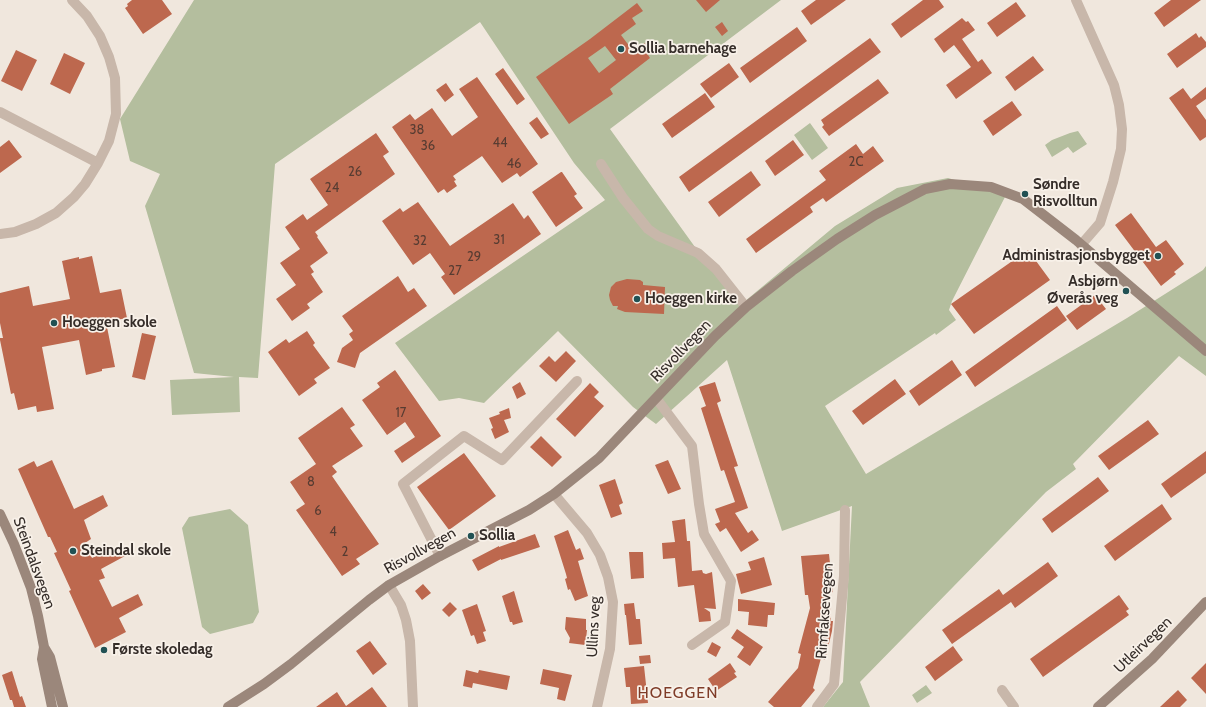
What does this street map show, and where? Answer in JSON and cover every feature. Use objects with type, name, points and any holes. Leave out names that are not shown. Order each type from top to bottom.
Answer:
[{"type":"street","points":[[0,234],[14,232],[36,224],[56,213],[74,197],[91,175],[109,142],[116,114],[115,78],[109,57],[100,36],[87,16],[72,0]]},
{"type":"street","points":[[1076,0],[1114,84],[1119,105],[1122,129],[1121,149],[1113,182],[1100,223],[1081,245]]},
{"type":"street","points":[[0,112],[98,163]]},
{"type":"street","points":[[601,164],[623,198],[648,229],[658,236],[698,254],[716,269],[746,307]]},
{"type":"street","name":"Risvollvegen","points":[[228,707],[264,684],[389,585],[440,556],[529,510],[554,494],[599,458],[715,336],[746,307],[806,260],[875,215],[925,190],[950,184],[991,187],[1023,199],[1051,220],[1206,351]]},
{"type":"street","points":[[440,556],[403,484],[464,436],[502,460],[577,382]]},
{"type":"street","points":[[656,398],[692,446],[704,534],[731,581],[726,622],[692,645]]},
{"type":"street","name":"Ullins veg","points":[[554,494],[587,533],[600,555],[608,577],[613,602],[610,649],[597,707]]},
{"type":"street","name":"Rimfaksevegen","points":[[817,707],[834,684],[844,576],[845,510]]},
{"type":"street","name":"Steindalsvegen","points":[[0,514],[14,544],[30,588],[44,647],[50,657],[63,707]]},
{"type":"street","points":[[389,585],[401,604],[406,620],[410,641],[413,707]]},
{"type":"street","name":"Utleirvegen","points":[[1098,707],[1152,659],[1206,602]]},
{"type":"street","name":"Steindalsvegen","points":[[44,647],[42,659],[52,707]]},
{"type":"street","points":[[1002,690],[1014,707]]},
{"type":"green space","points":[[194,0],[781,0],[610,129],[700,254],[744,302],[835,226],[897,188],[948,178],[1006,195],[952,301],[949,310],[956,320],[936,335],[935,333],[825,406],[866,474],[1127,318],[1203,270],[1206,266],[1206,376],[1179,356],[1073,464],[1076,469],[1046,492],[860,682],[870,707],[823,707],[843,682],[852,506],[782,531],[727,360],[656,424],[633,407],[558,331],[484,403],[459,398],[439,401],[395,343],[605,200],[574,163],[480,22],[275,164],[258,378],[239,377],[240,412],[172,415],[170,380],[234,377],[194,373],[145,206],[160,174],[130,161],[120,119]]},
{"type":"green space","points":[[810,123],[828,148],[812,160],[794,135]]},
{"type":"green space","points":[[1078,131],[1087,144],[1073,153],[1068,147],[1052,157],[1045,145],[1052,140]]},
{"type":"green space","points":[[230,509],[248,525],[259,612],[253,623],[210,634],[202,627],[182,528],[189,517]]},
{"type":"green space","points":[[926,685],[932,693],[917,703],[912,695]]},
{"type":"building","points":[[132,0],[162,0],[172,14],[143,34],[125,8]]},
{"type":"building","points":[[696,0],[720,0],[706,12]]},
{"type":"building","points":[[816,0],[846,0],[811,25],[801,11]]},
{"type":"building","points":[[923,0],[939,0],[944,7],[901,38],[891,24]]},
{"type":"building","points":[[1171,0],[1201,0],[1164,27],[1154,13]]},
{"type":"building","points":[[1016,2],[1026,16],[997,37],[987,23]]},
{"type":"building","points":[[637,3],[643,11],[632,18],[636,24],[621,35],[633,51],[645,43],[652,53],[648,55],[650,58],[610,89],[613,94],[569,124],[536,77],[590,39]],"holes":[[[605,46],[616,60],[599,73],[588,58]]]},
{"type":"building","points":[[962,18],[966,22],[968,21],[975,30],[962,39],[978,62],[982,59],[992,73],[956,99],[946,85],[971,67],[954,45],[944,53],[934,39]]},
{"type":"building","points":[[722,22],[728,31],[722,36],[715,27]]},
{"type":"building","points":[[797,27],[807,41],[750,83],[740,68]]},
{"type":"building","points":[[1196,33],[1199,38],[1201,36],[1206,42],[1206,47],[1177,68],[1167,54]]},
{"type":"building","points":[[870,38],[881,52],[689,192],[679,177]]},
{"type":"building","points":[[16,50],[37,60],[22,91],[1,81]]},
{"type":"building","points":[[64,53],[85,63],[70,94],[50,84]]},
{"type":"building","points":[[1033,56],[1044,70],[1015,91],[1005,77]]},
{"type":"building","points":[[729,63],[739,77],[711,98],[700,84]]},
{"type":"building","points":[[503,68],[525,99],[517,105],[495,74]]},
{"type":"building","points":[[477,77],[538,164],[520,177],[517,173],[502,183],[482,156],[453,176],[456,180],[454,181],[457,186],[447,193],[444,189],[438,193],[392,127],[410,114],[415,120],[432,108],[452,136],[478,117],[459,89]]},
{"type":"building","points":[[878,79],[889,93],[829,136],[822,127],[824,125],[821,120]]},
{"type":"building","points":[[446,83],[454,95],[445,102],[436,90]]},
{"type":"building","points":[[1206,87],[1206,99],[1196,106],[1206,120],[1206,137],[1200,141],[1169,98],[1183,88],[1191,99]]},
{"type":"building","points":[[705,93],[715,107],[672,138],[662,124]]},
{"type":"building","points":[[1012,101],[1022,115],[993,136],[983,121]]},
{"type":"building","points":[[537,117],[549,134],[541,139],[529,123]]},
{"type":"building","points":[[376,133],[389,152],[383,156],[395,174],[315,232],[328,253],[310,266],[314,272],[311,274],[323,292],[307,304],[310,308],[292,321],[276,299],[296,285],[280,263],[300,249],[285,227],[303,214],[307,220],[328,205],[310,179]]},
{"type":"building","points":[[9,140],[22,157],[0,173],[0,147]]},
{"type":"building","points":[[793,140],[804,155],[775,176],[765,161]]},
{"type":"building","points":[[856,144],[863,154],[873,146],[884,161],[826,202],[823,198],[810,207],[813,212],[756,253],[746,239],[826,180],[819,171]]},
{"type":"building","points":[[751,171],[761,185],[719,217],[708,202]]},
{"type":"building","points":[[561,172],[577,194],[574,196],[583,208],[556,227],[532,192]]},
{"type":"building","points":[[418,202],[450,246],[513,203],[524,219],[528,215],[541,234],[454,295],[441,277],[445,274],[430,253],[413,265],[382,221],[400,208],[403,212]]},
{"type":"building","name":"Administrasjonsbygget","points":[[1131,213],[1156,247],[1166,240],[1184,264],[1174,272],[1176,274],[1161,286],[1115,225]]},
{"type":"building","points":[[1028,250],[1050,280],[974,334],[951,304]]},
{"type":"building","points":[[92,256],[100,293],[121,289],[127,318],[106,322],[115,367],[102,369],[102,371],[86,375],[79,340],[42,347],[54,409],[37,412],[36,406],[18,410],[14,393],[11,394],[0,340],[0,338],[3,338],[0,323],[0,293],[29,286],[33,306],[70,299],[62,261]]},
{"type":"building","points":[[398,276],[408,292],[414,288],[427,306],[360,353],[355,368],[337,362],[342,348],[353,340],[349,334],[353,331],[342,316]]},
{"type":"building","name":"Hoeggen kirke","points":[[627,279],[640,280],[643,282],[643,285],[665,287],[664,314],[625,312],[617,309],[618,306],[613,306],[609,295],[611,287],[616,282]]},
{"type":"building","points":[[1095,295],[1106,309],[1077,330],[1066,316]]},
{"type":"building","points":[[1057,306],[1067,320],[975,387],[965,372]]},
{"type":"building","points":[[307,331],[315,343],[313,345],[330,368],[314,379],[317,383],[299,396],[268,352],[286,339],[289,343]]},
{"type":"building","points":[[142,333],[156,336],[145,380],[132,377]]},
{"type":"building","points":[[566,351],[576,361],[556,382],[539,366],[549,356],[555,362]]},
{"type":"building","points":[[952,360],[962,375],[919,406],[909,391]]},
{"type":"building","points":[[395,370],[441,436],[402,463],[394,451],[415,437],[405,422],[387,435],[362,400],[380,387],[377,383]]},
{"type":"building","points":[[895,379],[906,394],[863,425],[852,411]]},
{"type":"building","points":[[520,382],[526,394],[517,399],[512,387]]},
{"type":"building","points":[[715,382],[721,401],[717,403],[738,466],[734,467],[748,508],[735,513],[748,533],[752,530],[759,540],[741,552],[726,528],[720,532],[715,524],[720,522],[715,509],[735,502],[724,470],[721,471],[701,408],[706,406],[699,387]]},
{"type":"building","points":[[590,383],[599,392],[594,397],[604,406],[575,437],[556,419]]},
{"type":"building","points":[[342,407],[355,425],[350,428],[363,446],[332,466],[337,472],[332,476],[379,544],[356,559],[360,564],[342,576],[296,510],[305,504],[290,482],[316,464],[298,438]]},
{"type":"building","points":[[509,408],[511,418],[504,420],[509,432],[495,439],[489,418],[500,414],[499,412]]},
{"type":"building","points":[[1148,420],[1159,434],[1109,470],[1098,456]]},
{"type":"building","points":[[541,436],[562,457],[552,467],[530,447]]},
{"type":"building","points":[[1206,451],[1206,473],[1171,498],[1161,484]]},
{"type":"building","points":[[464,453],[496,496],[449,530],[417,487]]},
{"type":"building","points":[[52,460],[74,509],[103,495],[108,506],[84,520],[91,539],[85,543],[92,558],[120,545],[125,556],[101,569],[105,578],[99,580],[112,607],[138,594],[143,605],[119,618],[126,632],[95,648],[69,591],[71,590],[54,553],[57,552],[50,537],[48,537],[18,469],[34,461],[37,467]]},
{"type":"building","points":[[668,460],[681,489],[668,494],[655,465]]},
{"type":"building","points":[[1098,477],[1109,491],[1052,533],[1042,519]]},
{"type":"building","points":[[615,479],[623,503],[619,505],[622,514],[611,518],[599,485]]},
{"type":"building","points":[[1162,504],[1172,519],[1115,561],[1104,546]]},
{"type":"building","points":[[685,519],[687,541],[690,541],[692,571],[702,570],[703,573],[706,574],[712,572],[716,609],[704,608],[710,612],[711,621],[699,622],[694,585],[678,587],[675,558],[663,559],[662,543],[675,542],[672,521]]},
{"type":"building","points":[[568,530],[576,550],[580,548],[584,559],[578,561],[588,596],[575,601],[570,589],[568,590],[565,579],[567,578],[566,574],[554,536]]},
{"type":"building","points":[[535,534],[540,547],[501,559],[478,571],[472,560],[499,546]]},
{"type":"building","points":[[629,552],[643,552],[644,578],[631,579]]},
{"type":"building","points":[[829,554],[833,592],[829,593],[831,621],[833,621],[832,631],[825,660],[821,658],[813,688],[815,690],[801,707],[774,707],[768,702],[798,668],[801,654],[798,653],[810,608],[808,595],[805,595],[801,556]]},
{"type":"building","points":[[764,557],[772,585],[741,594],[736,574],[751,570],[748,562]]},
{"type":"building","points":[[1048,562],[1058,576],[1015,608],[1011,602],[952,644],[942,630],[999,589],[1003,595]]},
{"type":"building","points":[[423,584],[431,593],[422,600],[415,591]]},
{"type":"building","points":[[514,591],[523,622],[513,625],[512,622],[510,622],[502,596]]},
{"type":"building","points":[[1119,595],[1129,609],[1126,611],[1129,615],[1043,677],[1030,659]]},
{"type":"building","points":[[738,599],[775,603],[774,615],[768,615],[767,627],[748,625],[749,612],[738,611]]},
{"type":"building","points":[[450,602],[457,609],[449,617],[442,610]]},
{"type":"building","points":[[634,603],[636,619],[640,619],[642,644],[629,645],[624,604]]},
{"type":"building","points":[[477,604],[486,631],[483,632],[486,641],[477,644],[474,635],[471,636],[462,610]]},
{"type":"building","points":[[566,617],[586,619],[586,639],[594,639],[593,648],[585,647],[585,645],[569,643],[570,638],[565,629]]},
{"type":"building","points":[[737,629],[763,647],[750,666],[737,657],[744,647],[731,638]]},
{"type":"building","points":[[370,641],[387,664],[373,675],[356,651]]},
{"type":"building","points":[[712,642],[721,647],[716,657],[707,652]]},
{"type":"building","points":[[953,646],[963,660],[935,681],[925,667]]},
{"type":"building","points":[[650,655],[651,663],[640,664],[639,656]]},
{"type":"building","points":[[730,663],[736,672],[734,673],[737,677],[716,691],[708,679]]},
{"type":"building","points":[[1206,663],[1206,694],[1191,678]]},
{"type":"building","points":[[644,666],[648,703],[631,704],[630,687],[626,687],[624,668]]},
{"type":"building","points":[[543,669],[572,675],[565,701],[557,699],[559,688],[540,684]]},
{"type":"building","points":[[466,670],[478,673],[479,670],[510,676],[507,690],[473,683],[472,688],[463,686]]},
{"type":"building","points":[[12,671],[20,697],[22,696],[26,707],[14,707],[12,700],[10,700],[2,675]]},
{"type":"building","points":[[372,687],[387,707],[316,707],[337,692],[346,706]]},
{"type":"building","points":[[1178,690],[1187,700],[1180,707],[1160,707]]},
{"type":"place","name":"Sollia barnehage","points":[[621,49]]},
{"type":"place","name":"Søndre Risvolltun","points":[[1025,194]]},
{"type":"place","name":"Administrasjonsbygget","points":[[1158,256]]},
{"type":"place","name":"Asbjørn Øverås veg","points":[[1126,291]]},
{"type":"place","name":"Hoeggen kirke","points":[[637,299]]},
{"type":"place","name":"Hoeggen skole","points":[[54,323]]},
{"type":"place","name":"Sollia","points":[[471,536]]},
{"type":"place","name":"Steindal skole","points":[[73,551]]},
{"type":"place","name":"Første skoledag","points":[[104,650]]},
{"type":"district","name":"HOEGGEN","points":[[678,693]]}]
